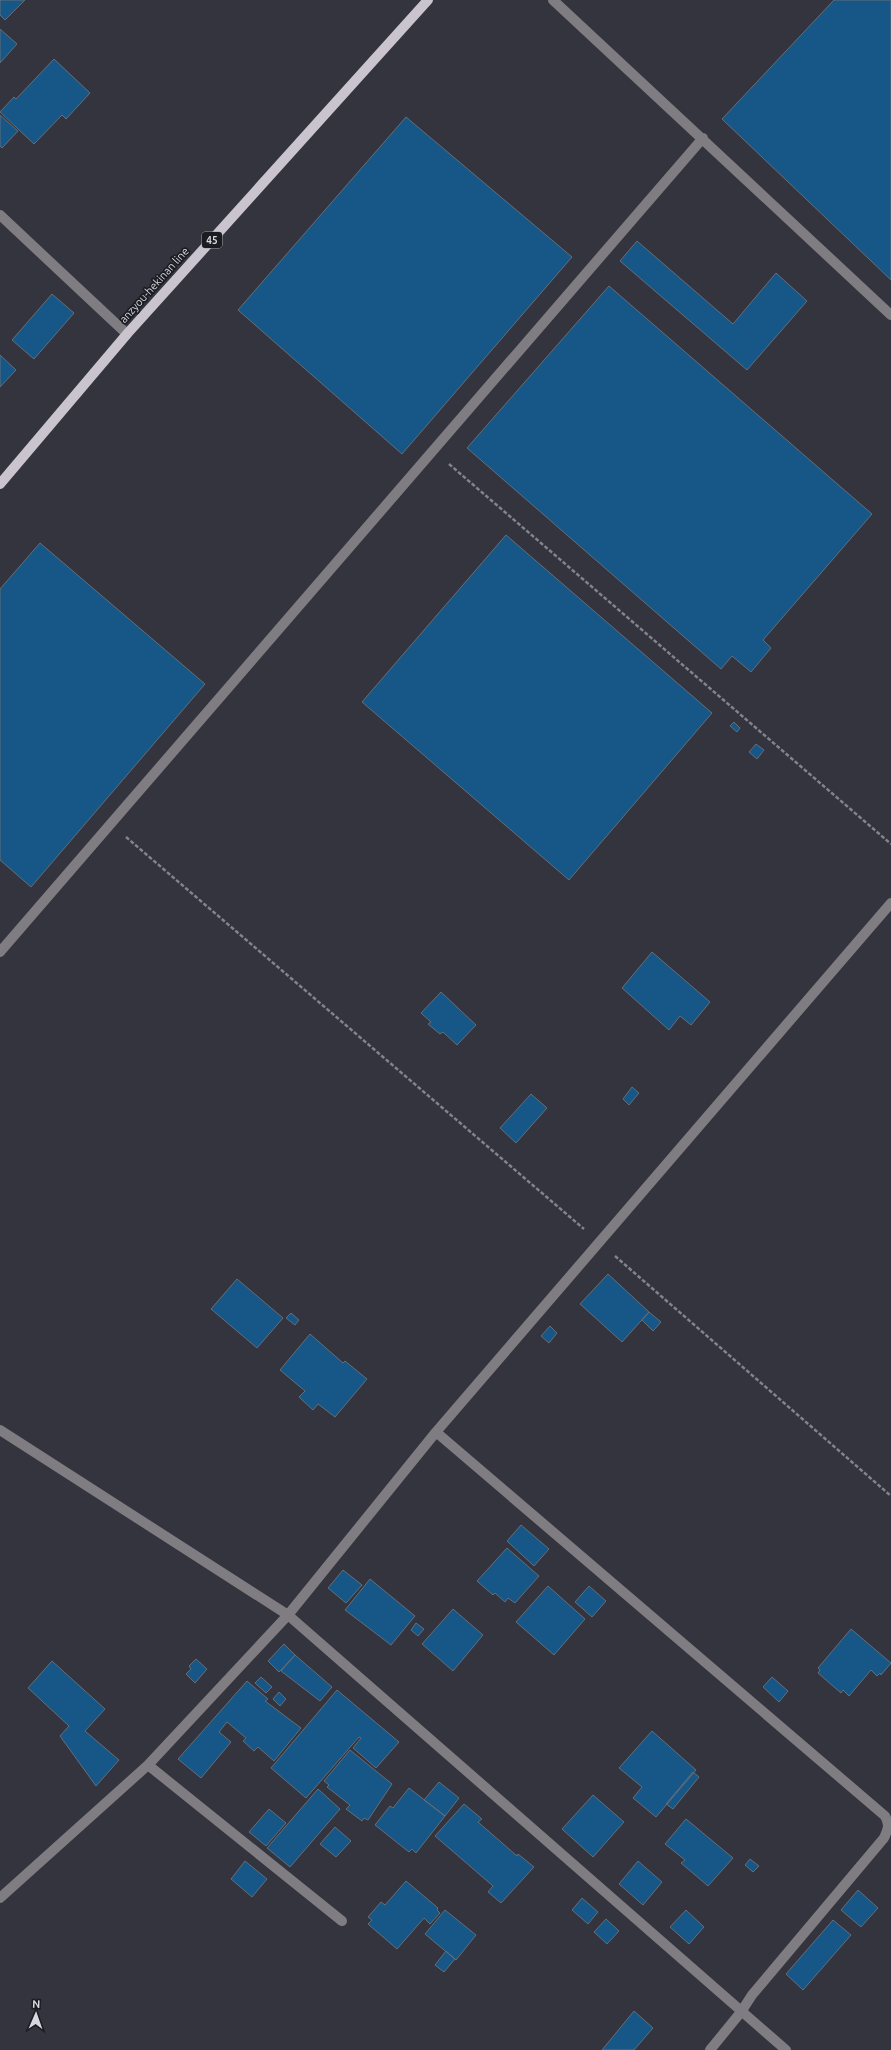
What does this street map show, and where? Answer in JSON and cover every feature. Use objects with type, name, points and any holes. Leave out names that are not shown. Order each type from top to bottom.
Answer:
[{"type":"main road","name":"anzyou-hekinan line","points":[[0,484],[127,334],[428,0]]},
{"type":"street","points":[[553,0],[703,138],[891,315]]},
{"type":"street","points":[[0,952],[703,138]]},
{"type":"street","points":[[0,215],[127,334]]},
{"type":"street","points":[[0,1898],[148,1765],[288,1615],[436,1432],[891,903]]},
{"type":"street","points":[[0,1430],[288,1615],[786,2050]]},
{"type":"street","points":[[436,1432],[879,1811],[888,1822],[888,1829],[884,1838],[752,1995],[741,2012],[710,2050]]},
{"type":"street","points":[[148,1765],[342,1921]]},
{"type":"path","points":[[433,450],[891,844]]},
{"type":"path","points":[[111,823],[600,1243],[891,1496]]},
{"type":"building","points":[[0,0],[25,0],[5,20],[0,15]]},
{"type":"building","points":[[834,0],[891,0],[891,280],[722,119]]},
{"type":"building","points":[[0,29],[17,44],[0,63]]},
{"type":"building","points":[[54,59],[90,93],[66,119],[62,115],[34,144],[0,112],[14,97],[16,99]]},
{"type":"building","points":[[0,115],[18,131],[2,148],[0,146]]},
{"type":"building","points":[[406,117],[572,257],[402,454],[238,310]]},
{"type":"building","points":[[637,241],[733,324],[776,273],[807,301],[747,370],[620,261]]},
{"type":"building","points":[[609,286],[872,514],[763,640],[771,648],[751,672],[732,656],[721,669],[467,448]]},
{"type":"building","points":[[52,294],[74,313],[34,359],[12,340]]},
{"type":"building","points":[[0,355],[16,370],[0,387]]},
{"type":"building","points":[[506,535],[712,713],[569,880],[362,702]]},
{"type":"building","points":[[40,543],[205,684],[31,887],[0,860],[0,589]]},
{"type":"building","points":[[734,722],[740,728],[737,732],[730,726]]},
{"type":"building","points":[[756,744],[764,750],[757,759],[749,752]]},
{"type":"building","points":[[652,952],[710,1002],[691,1025],[680,1016],[669,1030],[622,988]]},
{"type":"building","points":[[441,992],[476,1025],[457,1045],[443,1032],[440,1034],[428,1024],[431,1022],[421,1013]]},
{"type":"building","points":[[632,1087],[639,1093],[629,1105],[623,1099]]},
{"type":"building","points":[[531,1094],[547,1108],[516,1143],[500,1128]]},
{"type":"building","points":[[608,1274],[649,1312],[622,1342],[580,1304]]},
{"type":"building","points":[[237,1279],[283,1318],[257,1348],[211,1309]]},
{"type":"building","points":[[649,1312],[661,1322],[653,1331],[642,1320]]},
{"type":"building","points":[[291,1313],[299,1320],[295,1325],[286,1318]]},
{"type":"building","points":[[550,1326],[557,1333],[549,1343],[541,1336]]},
{"type":"building","points":[[310,1334],[343,1363],[345,1361],[367,1379],[335,1417],[318,1404],[313,1410],[299,1397],[305,1391],[280,1370]]},
{"type":"building","points":[[521,1525],[549,1549],[534,1566],[507,1541]]},
{"type":"building","points":[[507,1548],[539,1576],[515,1603],[508,1598],[505,1602],[495,1593],[493,1595],[477,1581]]},
{"type":"building","points":[[343,1570],[362,1585],[346,1603],[328,1588]]},
{"type":"building","points":[[370,1579],[415,1616],[391,1645],[345,1610]]},
{"type":"building","points":[[548,1586],[585,1619],[554,1655],[516,1622]]},
{"type":"building","points":[[589,1586],[606,1601],[592,1617],[575,1602]]},
{"type":"building","points":[[453,1609],[483,1635],[453,1671],[422,1644]]},
{"type":"building","points":[[416,1623],[424,1629],[418,1636],[411,1630]]},
{"type":"building","points":[[851,1629],[891,1663],[881,1675],[880,1673],[877,1676],[871,1670],[849,1696],[843,1690],[841,1693],[818,1673],[820,1670],[818,1668]]},
{"type":"building","points":[[284,1644],[295,1655],[279,1672],[268,1661]]},
{"type":"building","points":[[295,1655],[332,1687],[320,1701],[281,1671]]},
{"type":"building","points":[[196,1659],[207,1669],[195,1683],[186,1674],[191,1669],[189,1666]]},
{"type":"building","points":[[52,1661],[105,1709],[85,1731],[119,1760],[96,1786],[60,1736],[69,1726],[28,1688]]},
{"type":"building","points":[[261,1677],[272,1687],[266,1693],[255,1683]]},
{"type":"building","points":[[772,1677],[788,1691],[779,1702],[763,1687]]},
{"type":"building","points":[[247,1681],[268,1699],[265,1701],[301,1728],[274,1761],[258,1747],[254,1751],[243,1741],[246,1738],[227,1722],[219,1732],[231,1742],[201,1778],[178,1759]]},
{"type":"building","points":[[337,1690],[399,1742],[376,1768],[353,1748],[361,1738],[359,1737],[306,1798],[271,1768]]},
{"type":"building","points":[[279,1692],[286,1699],[280,1706],[273,1699]]},
{"type":"building","points":[[652,1731],[696,1770],[656,1817],[633,1798],[642,1787],[619,1768]]},
{"type":"building","points":[[350,1750],[392,1784],[368,1820],[364,1818],[362,1821],[346,1809],[350,1805],[327,1787],[329,1785],[324,1781]]},
{"type":"building","points":[[693,1772],[699,1777],[673,1809],[666,1804]]},
{"type":"building","points":[[439,1782],[459,1798],[445,1816],[424,1800]]},
{"type":"building","points":[[409,1788],[445,1816],[416,1853],[412,1849],[409,1852],[375,1825],[390,1806],[393,1808]]},
{"type":"building","points":[[318,1789],[340,1809],[290,1867],[267,1848]]},
{"type":"building","points":[[593,1795],[624,1822],[593,1857],[562,1829]]},
{"type":"building","points":[[464,1804],[482,1819],[478,1822],[517,1856],[518,1854],[534,1867],[501,1903],[488,1892],[493,1886],[435,1836]]},
{"type":"building","points":[[269,1809],[286,1823],[266,1846],[249,1832]]},
{"type":"building","points":[[686,1819],[733,1858],[708,1886],[681,1863],[685,1860],[665,1844]]},
{"type":"building","points":[[335,1827],[351,1841],[336,1857],[320,1844]]},
{"type":"building","points":[[750,1859],[759,1866],[753,1872],[745,1865]]},
{"type":"building","points":[[245,1861],[267,1879],[252,1897],[231,1879]]},
{"type":"building","points":[[638,1861],[662,1882],[643,1905],[619,1884]]},
{"type":"building","points":[[406,1881],[438,1908],[437,1910],[440,1913],[430,1924],[424,1918],[397,1949],[368,1924],[372,1920],[368,1917],[381,1902],[385,1905]]},
{"type":"building","points":[[858,1890],[878,1908],[861,1927],[841,1910]]},
{"type":"building","points":[[582,1898],[598,1912],[588,1924],[572,1910]]},
{"type":"building","points":[[445,1910],[476,1935],[456,1960],[425,1934]]},
{"type":"building","points":[[686,1910],[704,1927],[689,1944],[670,1927]]},
{"type":"building","points":[[606,1919],[619,1931],[607,1944],[594,1932]]},
{"type":"building","points":[[833,1920],[851,1935],[803,1990],[786,1974]]},
{"type":"building","points":[[446,1951],[455,1959],[444,1972],[435,1965]]},
{"type":"building","points":[[634,2011],[653,2028],[634,2050],[602,2050]]}]
